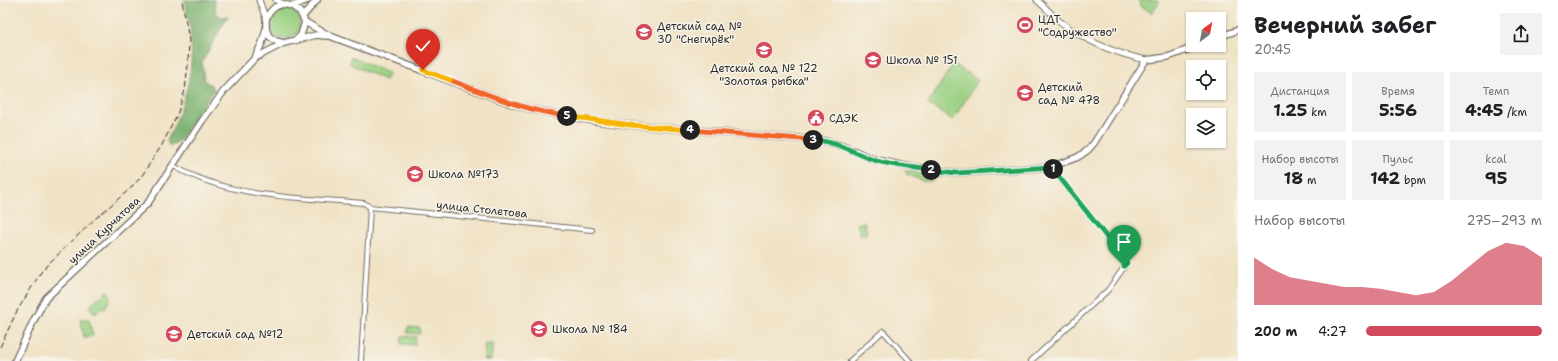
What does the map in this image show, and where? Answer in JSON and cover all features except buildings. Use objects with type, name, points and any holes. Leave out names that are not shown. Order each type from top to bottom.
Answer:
[{"type":"main road","points":[[292,6],[308,0]]},
{"type":"main road","points":[[296,40],[304,30],[304,19],[317,0]]},
{"type":"main road","points":[[330,36],[316,35],[284,43],[276,41],[270,36],[266,28],[266,19],[275,7],[283,4],[292,6],[297,8],[304,19],[330,36],[512,104],[552,114],[631,125],[833,142],[872,159],[904,166],[957,173],[1051,167],[1071,160],[1088,150],[1104,128],[1146,60],[1168,57],[1186,50]]},
{"type":"main road","name":"улица Курчатова","points":[[15,361],[46,298],[148,203],[172,165],[224,91],[255,58],[262,43],[266,28]]},
{"type":"main road","points":[[1226,35],[1238,30]]},
{"type":"main road","name":"улица Курчатова","points":[[255,58],[284,43]]},
{"type":"street","points":[[259,0],[266,19]]},
{"type":"street","points":[[276,0],[283,4]]},
{"type":"street","points":[[1037,0],[1058,19],[1106,49],[1126,56],[1146,60]]},
{"type":"street","name":"улица Столетова","points":[[172,165],[184,172],[208,182],[251,193],[364,202],[370,206],[592,230]]},
{"type":"street","points":[[1031,361],[1108,290],[1127,263],[1051,167]]},
{"type":"street","points":[[360,361],[370,206]]},
{"type":"street","points":[[850,361],[883,331],[910,361]]},
{"type":"green space","points":[[184,0],[214,0],[216,13],[221,17],[228,16],[202,62],[204,80],[212,86],[214,90],[180,140],[170,147],[167,141],[182,106],[187,89],[192,55],[189,19]]},
{"type":"green space","points":[[1139,0],[1158,0],[1159,2],[1152,13],[1141,6]]},
{"type":"green space","points":[[285,9],[296,13],[300,24],[296,35],[285,39],[274,35],[270,24],[274,13]]},
{"type":"green space","name":"ЦДТ \"Содружество\"","points":[[1025,18],[1031,23],[1026,32],[1019,28]]},
{"type":"green space","points":[[351,57],[389,73],[385,80],[350,64]]},
{"type":"green space","points":[[953,64],[978,80],[953,120],[928,104]]},
{"type":"green space","points":[[905,170],[941,175],[932,181],[923,181],[907,174]]},
{"type":"green space","points":[[864,222],[867,233],[861,236],[857,224]]},
{"type":"green space","points":[[107,290],[111,297],[105,308],[94,313],[90,306],[97,298],[102,297]]},
{"type":"green space","points":[[80,319],[89,319],[93,336],[84,337]]},
{"type":"green space","points":[[408,327],[420,328],[420,334],[407,333]]},
{"type":"green space","points":[[402,336],[416,337],[415,345],[401,344]]},
{"type":"green space","points":[[485,343],[492,343],[491,360],[484,360]]},
{"type":"railway","points":[[0,347],[17,311],[43,269],[96,218],[131,188],[141,177],[162,145],[177,115],[185,90],[189,40],[182,0]]},
{"type":"place","name":"ЦДТ \"Содружество\"","points":[[1025,25]]},
{"type":"place","name":"Детский сад № 30 \"Снегирёк\"","points":[[644,32]]},
{"type":"place","name":"Детский сад № 122 \"Золотая рыбка\"","points":[[764,50]]},
{"type":"place","name":"Школа № 151","points":[[873,60]]},
{"type":"place","name":"Детский сад № 478","points":[[1025,93]]},
{"type":"place","name":"СДЭК","points":[[816,118]]},
{"type":"place","name":"Школа №173","points":[[415,174]]},
{"type":"place","name":"Школа № 184","points":[[539,329]]},
{"type":"place","name":"Детский сад №12","points":[[174,334]]},
{"type":"route","points":[[423,70],[512,104],[552,114],[631,125],[833,142],[872,159],[904,166],[957,173],[1051,167],[1127,263],[1124,266]]}]
